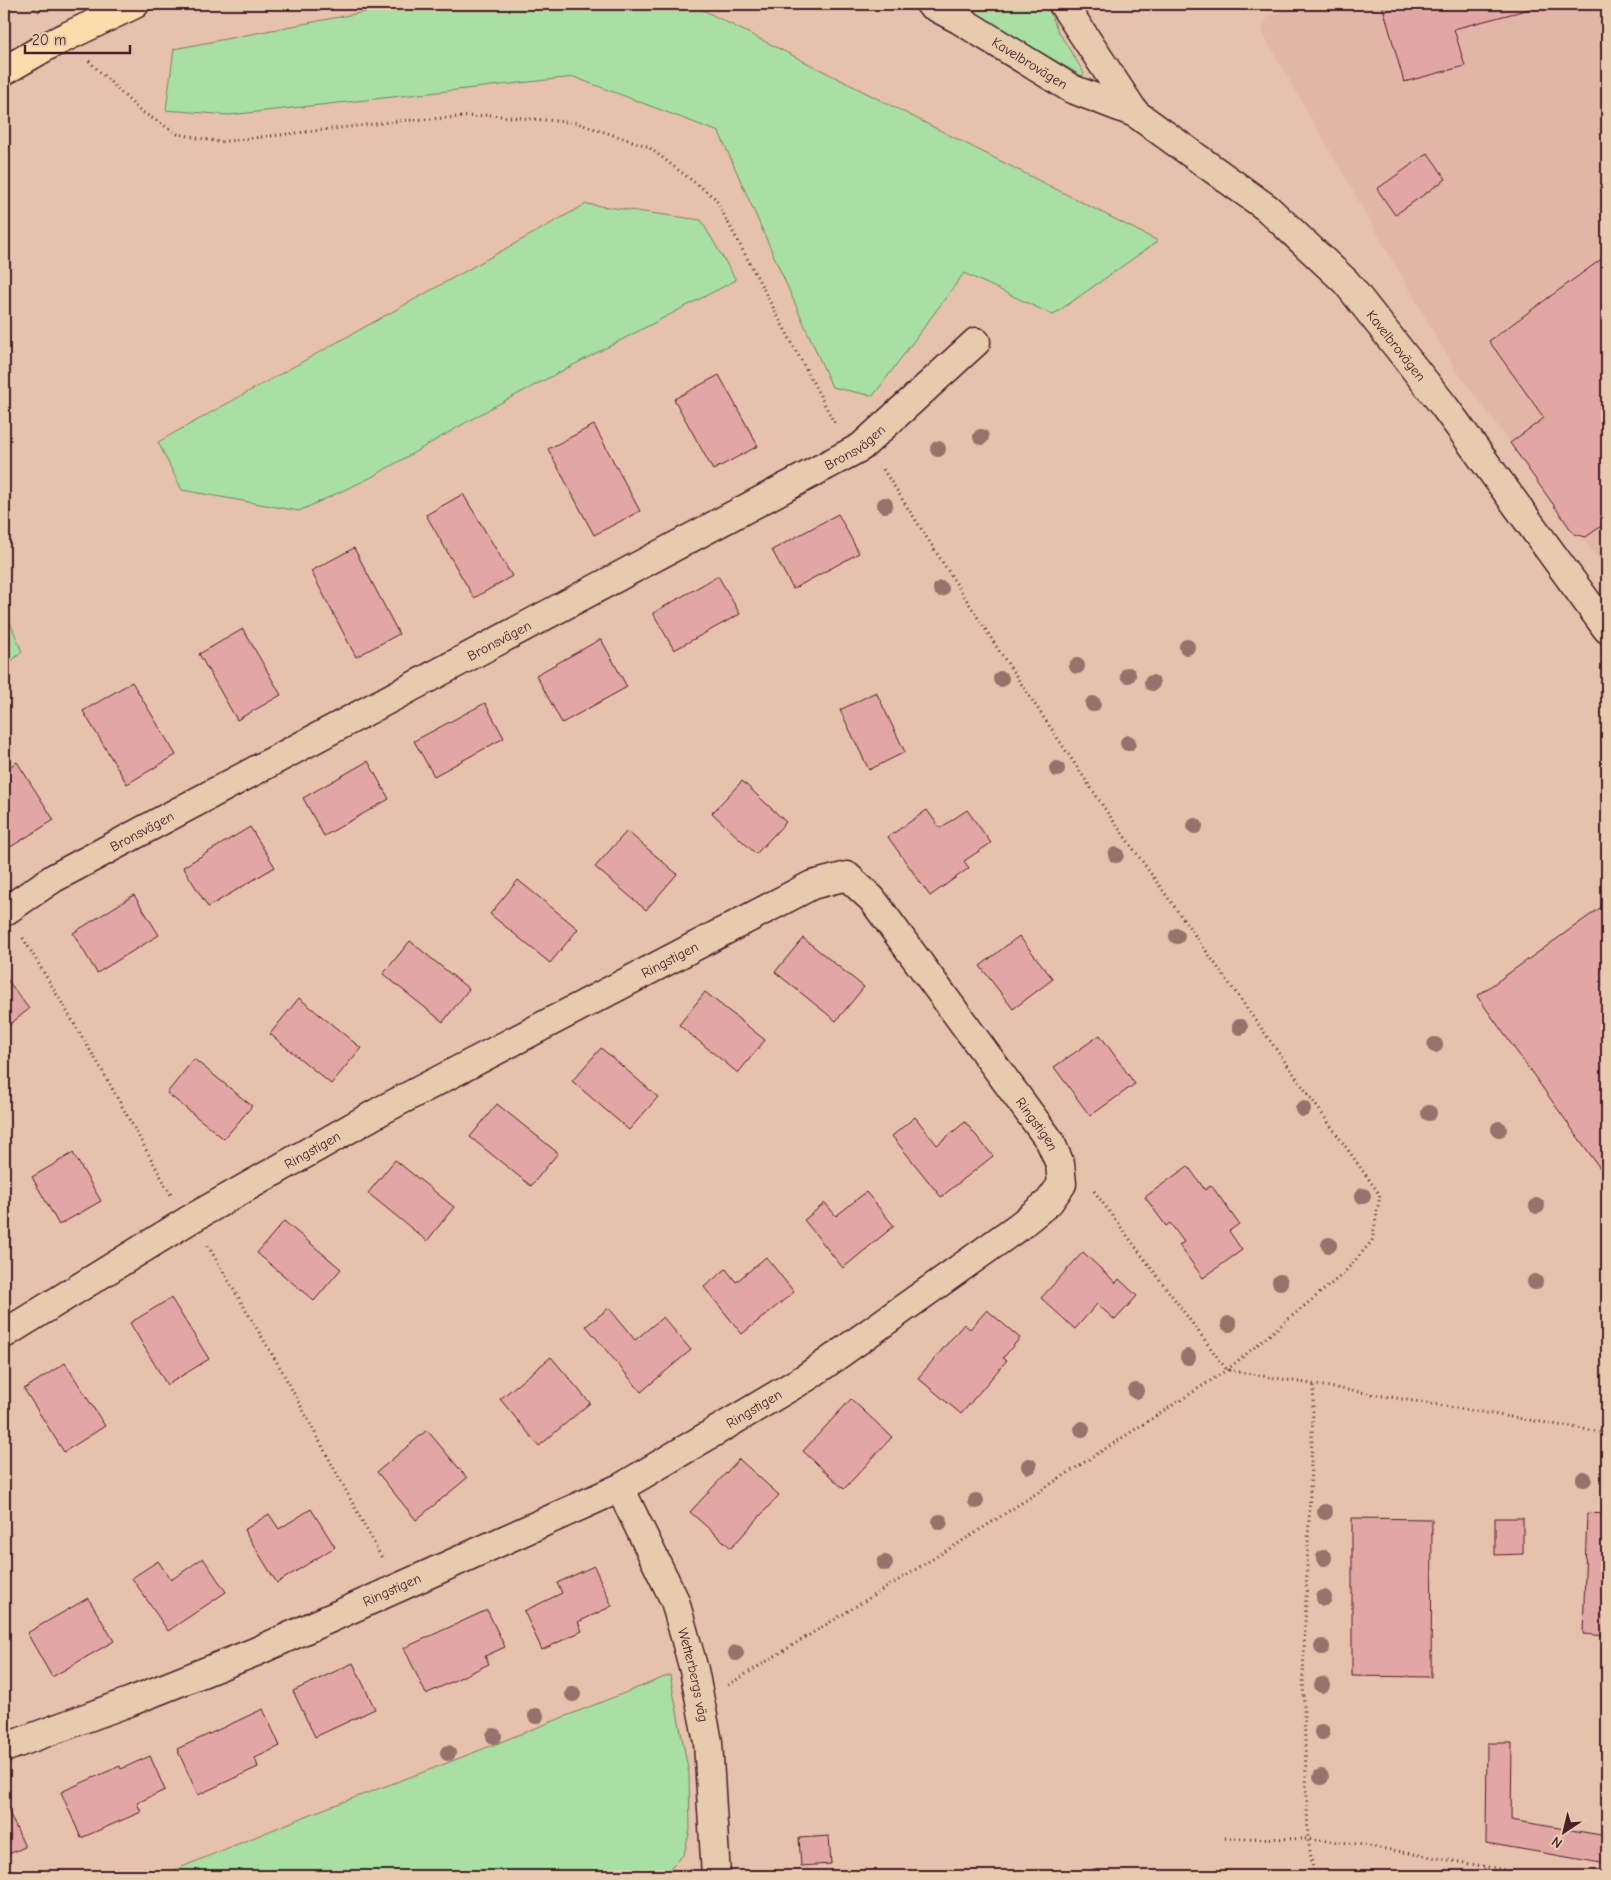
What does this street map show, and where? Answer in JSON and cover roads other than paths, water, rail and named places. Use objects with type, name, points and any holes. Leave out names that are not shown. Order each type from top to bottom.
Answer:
[{"type":"highway","points":[[4,71],[49,45],[135,4]]},
{"type":"street","name":"Kavelbrovägen","points":[[930,4],[960,20],[1072,89],[1135,113],[1267,208],[1346,282],[1444,406],[1607,629]]},
{"type":"street","name":"Kavelbrovägen","points":[[1063,4],[1135,113]]},
{"type":"street","name":"Bronsvägen","points":[[11,922],[63,874],[861,448],[976,342]]},
{"type":"street","name":"Ringstigen","points":[[4,1334],[189,1220],[384,1108],[812,885],[847,876],[872,899],[1050,1141],[1060,1164],[1062,1184],[1049,1202],[1018,1227],[808,1377],[620,1488],[255,1652],[129,1702],[4,1748]]},
{"type":"street","name":"Wetterbergs väg","points":[[620,1488],[675,1601],[694,1670],[708,1742],[716,1876]]}]
